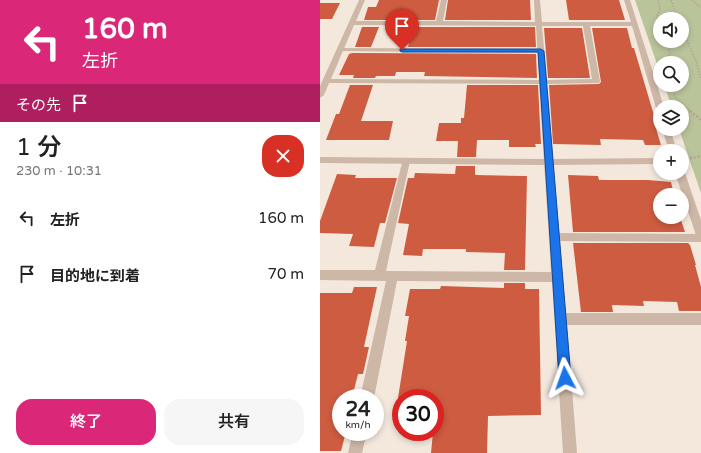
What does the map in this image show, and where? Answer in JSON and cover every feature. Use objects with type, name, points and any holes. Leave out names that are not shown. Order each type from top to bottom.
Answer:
[{"type":"street","points":[[320,95],[362,0]]},
{"type":"street","points":[[439,23],[444,0]]},
{"type":"street","points":[[537,0],[570,453]]},
{"type":"street","points":[[627,0],[658,100]]},
{"type":"street","points":[[352,23],[634,24]]},
{"type":"street","points":[[326,81],[596,81],[586,24]]},
{"type":"street","points":[[340,50],[541,51]]},
{"type":"street","points":[[320,160],[653,162]]},
{"type":"street","points":[[379,276],[406,161]]},
{"type":"street","points":[[682,180],[701,235]]},
{"type":"street","points":[[554,237],[701,238]]},
{"type":"street","points":[[320,275],[558,277]]},
{"type":"street","points":[[369,389],[392,276]]},
{"type":"street","points":[[560,319],[701,319]]},
{"type":"street","points":[[355,453],[358,441]]},
{"type":"path","points":[[658,0],[660,9],[659,12]]},
{"type":"path","points":[[671,0],[675,12]]},
{"type":"path","points":[[692,0],[701,8]]},
{"type":"path","points":[[689,45],[696,61],[701,79]]},
{"type":"path","points":[[696,61],[701,62]]},
{"type":"path","points":[[674,92],[674,97],[679,103],[689,108],[701,120]]},
{"type":"path","points":[[689,159],[701,156]]},
{"type":"green space","points":[[635,0],[701,0],[701,193],[689,158],[689,144],[684,144],[681,136],[689,136],[689,100],[669,100],[667,92],[689,92],[689,56],[654,56]]},
{"type":"building","points":[[379,0],[439,0],[435,20],[364,20],[368,7],[376,7]]},
{"type":"building","points":[[448,0],[530,0],[531,20],[445,20]]},
{"type":"building","points":[[566,0],[619,0],[625,20],[569,20]]},
{"type":"building","points":[[320,3],[340,3],[332,19],[320,19]]},
{"type":"building","points":[[362,27],[379,27],[371,47],[355,47]]},
{"type":"building","points":[[413,27],[535,27],[536,47],[408,47]]},
{"type":"building","points":[[544,28],[582,28],[590,78],[548,78]]},
{"type":"building","points":[[592,28],[627,28],[653,112],[653,136],[658,136],[661,144],[645,145],[643,140],[600,139],[601,145],[553,144],[549,85],[599,84],[601,82]]},
{"type":"building","points":[[349,54],[536,54],[537,78],[424,76],[425,72],[396,72],[395,76],[376,76],[375,78],[353,78],[354,75],[339,75]]},
{"type":"building","points":[[350,85],[373,85],[361,121],[393,121],[389,140],[326,140],[336,114],[339,114]]},
{"type":"building","points":[[467,85],[538,85],[541,144],[535,144],[536,147],[509,147],[509,140],[477,140],[476,157],[457,157],[458,141],[436,141],[439,123],[461,123],[461,118],[464,118]]},
{"type":"building","points":[[456,166],[475,166],[476,175],[527,176],[525,270],[504,270],[505,253],[466,252],[466,249],[423,249],[422,256],[403,255],[409,224],[398,223],[408,178],[414,178],[415,173],[455,174]]},
{"type":"building","points":[[337,174],[356,175],[355,178],[397,178],[385,223],[380,223],[374,247],[349,246],[353,234],[320,233],[320,221]]},
{"type":"building","points":[[568,175],[598,176],[599,180],[648,180],[671,182],[672,188],[653,188],[653,224],[682,224],[685,232],[573,232]]},
{"type":"building","points":[[573,243],[688,243],[696,265],[701,287],[701,311],[679,311],[677,302],[643,301],[644,306],[612,305],[613,312],[581,312]]},
{"type":"building","points":[[504,283],[525,283],[525,289],[539,289],[541,415],[488,416],[487,453],[431,453],[432,441],[444,441],[444,389],[399,389],[407,341],[405,341],[409,316],[405,316],[410,289],[440,289],[441,286],[504,288]]},
{"type":"building","points":[[354,287],[377,287],[364,347],[369,347],[363,374],[358,374],[354,389],[332,389],[332,441],[344,441],[341,451],[320,451],[320,293],[352,293]]},
{"type":"route","points":[[402,50],[541,51],[565,378]]}]
